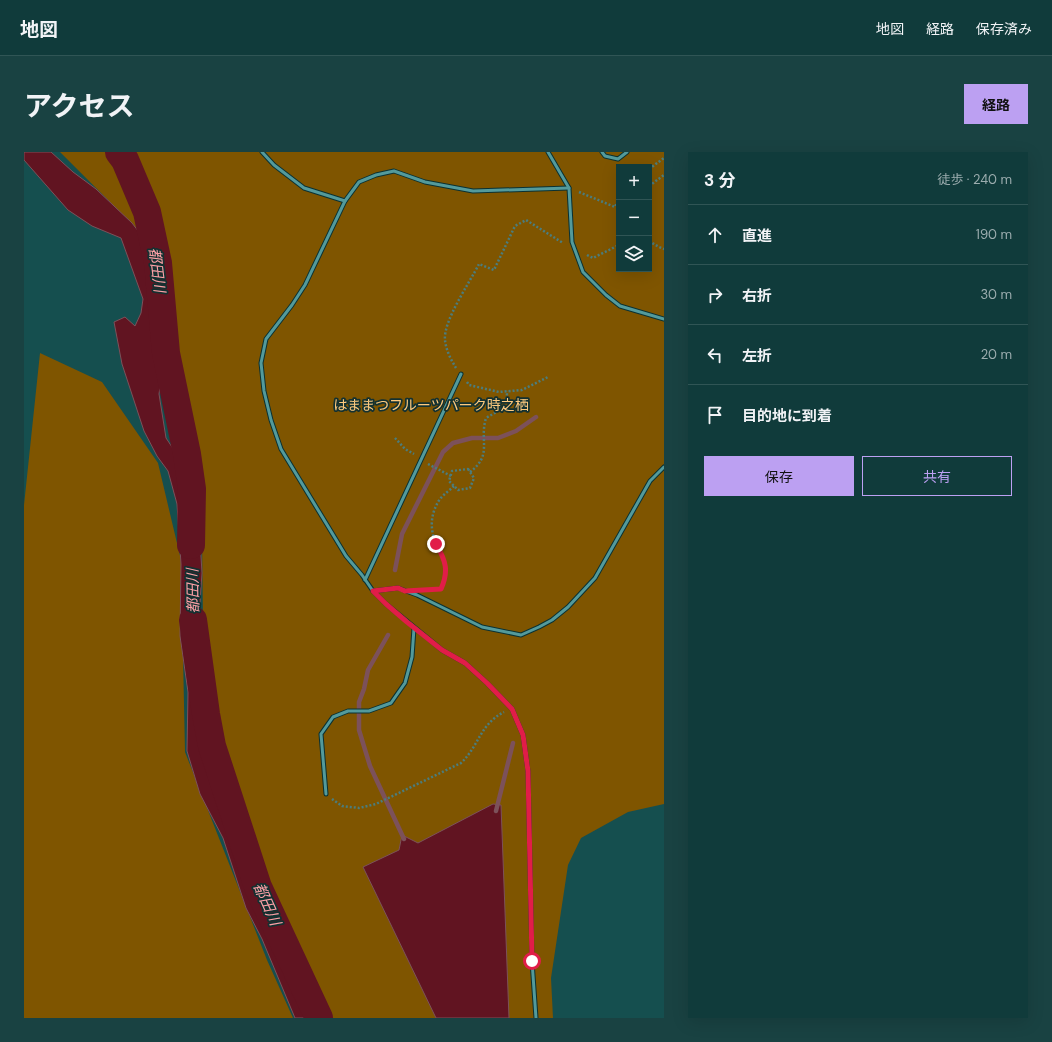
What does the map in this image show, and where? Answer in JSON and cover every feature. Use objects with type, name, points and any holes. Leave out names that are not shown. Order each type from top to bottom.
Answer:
[{"type":"lane","points":[[262,152],[274,165],[304,188],[345,201]]},
{"type":"lane","points":[[548,152],[569,188],[572,242],[583,272],[606,295],[620,306],[664,319]]},
{"type":"lane","points":[[602,152],[605,156],[618,159],[627,152]]},
{"type":"lane","points":[[536,1018],[532,961],[528,771],[523,735],[512,709],[487,683],[465,663],[442,650],[386,604],[373,591],[346,556],[281,449],[270,420],[264,391],[262,363],[266,339],[305,285],[345,201],[359,182],[376,175],[394,171],[425,182],[473,191],[569,188]]},
{"type":"lane","points":[[365,580],[461,374]]},
{"type":"lane","points":[[373,591],[398,588],[417,595],[482,627],[521,635],[533,630],[552,620],[568,607],[595,578],[650,481],[664,467]]},
{"type":"lane","points":[[326,794],[321,734],[333,717],[348,711],[369,711],[391,703],[405,683],[412,657],[414,628]]},
{"type":"path","points":[[652,167],[664,158]]},
{"type":"path","points":[[652,184],[664,175]]},
{"type":"path","points":[[569,188],[615,207],[618,200]]},
{"type":"path","points":[[548,377],[522,390],[498,392],[469,385],[450,360],[444,339],[449,318],[479,264],[494,270],[516,226],[526,220],[576,251],[593,258],[616,246]]},
{"type":"path","points":[[652,243],[664,249]]},
{"type":"path","points":[[470,472],[482,460],[484,451],[483,428],[486,418],[502,409],[507,402],[507,391]]},
{"type":"path","points":[[395,438],[405,449],[451,476]]},
{"type":"path","points":[[468,469],[474,478],[470,488],[458,490],[449,481],[451,476],[452,471],[468,469]]},
{"type":"path","points":[[426,590],[441,589],[445,580],[446,570],[443,555],[432,536],[431,522],[441,497],[454,486]]},
{"type":"path","points":[[326,794],[342,806],[359,808],[376,804],[461,763],[468,756],[487,724],[494,717],[512,709]]},
{"type":"green space","name":"はままつフルーツパーク時之栖","points":[[60,152],[664,152],[664,804],[628,812],[581,838],[568,865],[551,978],[553,1018],[327,1018],[251,867],[204,700],[202,542],[172,363],[136,228]]},
{"type":"green space","points":[[40,353],[102,382],[158,463],[181,560],[185,752],[267,960],[293,1018],[24,1018],[24,505]]},
{"type":"water","points":[[24,152],[51,152],[73,172],[96,189],[132,223],[149,245],[155,276],[155,321],[152,340],[161,380],[159,394],[166,438],[178,456],[200,540],[202,573],[199,617],[198,685],[208,759],[217,800],[231,842],[256,908],[306,1018],[295,1018],[262,939],[246,908],[223,838],[200,794],[187,751],[188,692],[180,636],[181,564],[177,504],[168,471],[157,456],[144,431],[122,364],[114,322],[125,317],[135,326],[141,313],[143,299],[121,238],[92,226],[68,210],[24,160]]},
{"type":"water","points":[[493,804],[501,805],[509,1018],[436,1018],[363,867],[399,850],[402,835],[418,843]]},
{"type":"waterway","name":"都田川","points":[[119,152],[125,160],[147,212],[158,263],[166,353],[187,454],[192,489],[191,545]]},
{"type":"waterway","points":[[395,570],[402,534],[443,452],[453,443],[472,438],[498,438],[516,431],[536,417]]},
{"type":"waterway","name":"都田川","points":[[193,620],[212,746],[258,887],[319,1018]]},
{"type":"waterway","points":[[388,635],[368,670],[364,689],[359,702],[359,730],[370,766],[404,839]]},
{"type":"waterway","points":[[496,811],[513,743]]},
{"type":"route","points":[[436,544],[443,555],[446,570],[445,580],[441,589],[405,591],[398,588],[373,591],[407,622],[442,650],[465,663],[512,709],[523,735],[528,771],[532,961]]}]
